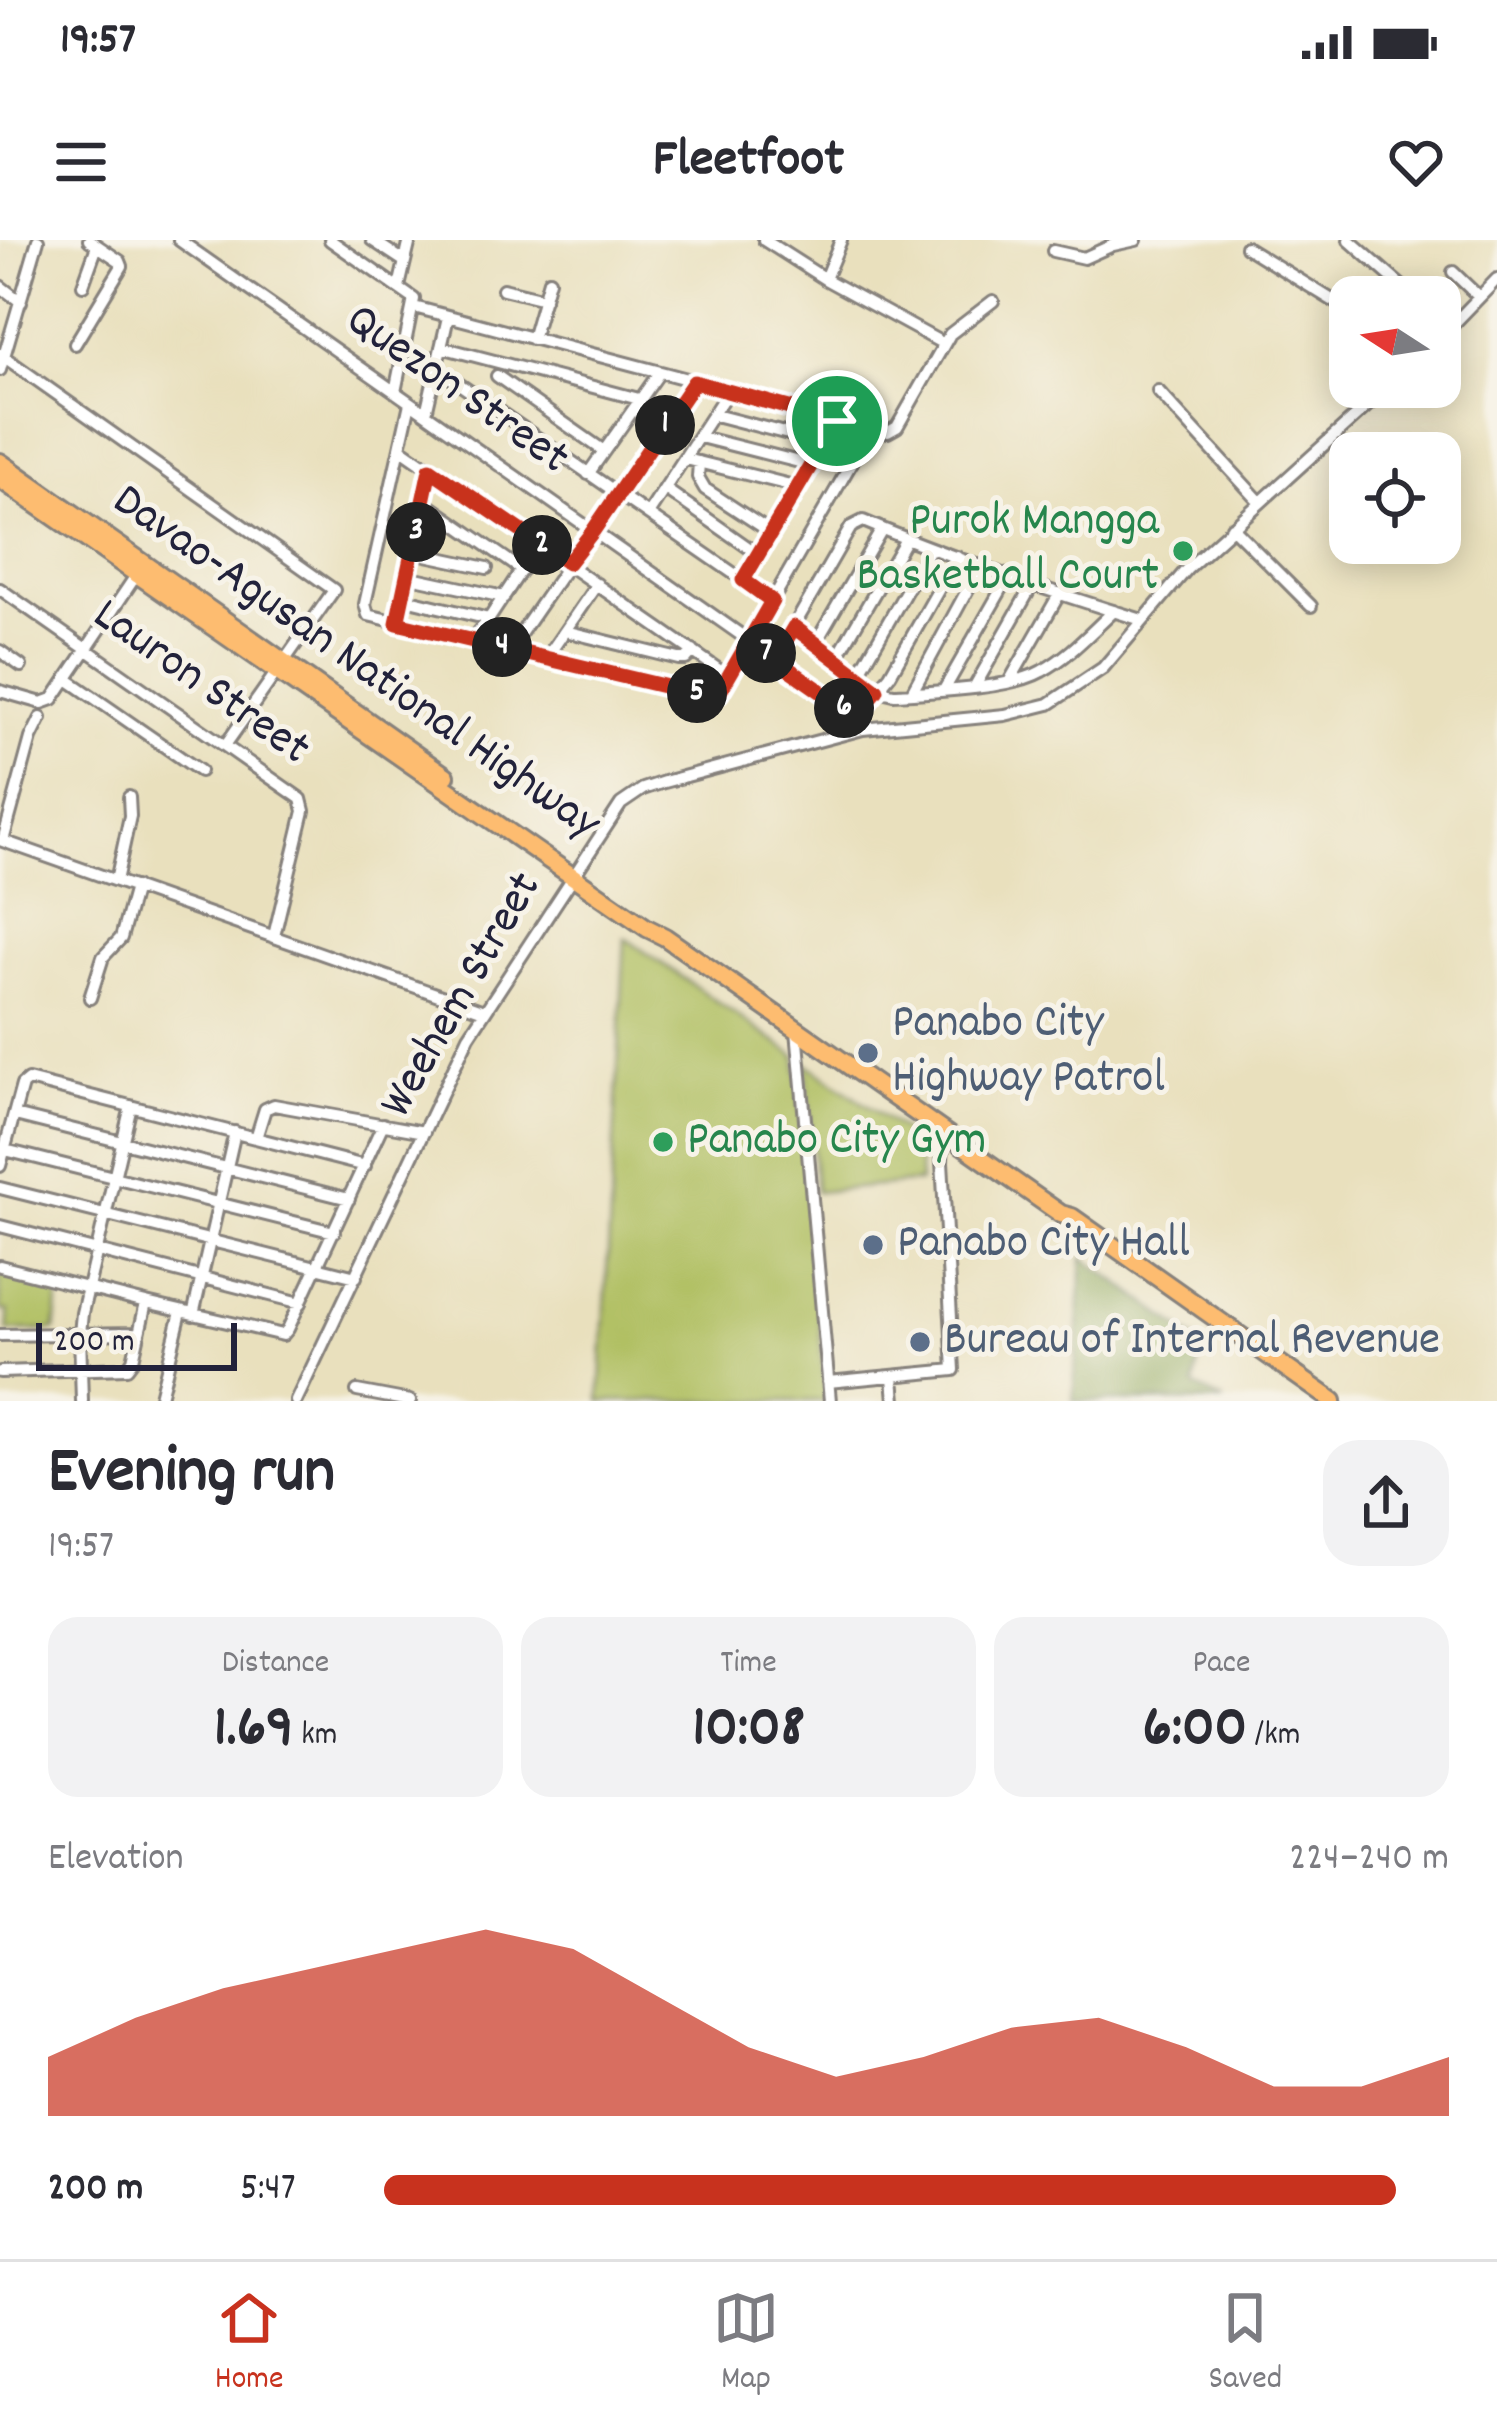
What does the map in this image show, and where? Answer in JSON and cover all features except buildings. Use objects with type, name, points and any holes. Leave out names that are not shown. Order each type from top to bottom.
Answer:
[{"type":"highway","name":"Davao-Agusan National Highway","points":[[0,462],[39,498]]},
{"type":"highway","name":"Davao-Agusan National Highway","points":[[0,478],[39,498],[647,928],[1060,1214],[1072,1217],[1320,1401]]},
{"type":"highway","name":"Davao-Agusan National Highway","points":[[1224,1330],[1333,1401]]},
{"type":"street","points":[[38,240],[1,361],[334,590],[226,744]]},
{"type":"street","name":"Quezon Street","points":[[179,240],[856,716],[863,730]]},
{"type":"street","points":[[330,240],[414,298],[395,392]]},
{"type":"street","points":[[372,240],[404,261]]},
{"type":"street","points":[[399,287],[410,240]]},
{"type":"street","points":[[764,240],[944,344]]},
{"type":"street","points":[[825,279],[841,240]]},
{"type":"street","points":[[1053,251],[1084,258],[1136,240]]},
{"type":"street","points":[[1349,240],[1390,276]]},
{"type":"street","points":[[75,344],[122,266],[120,261],[93,243],[82,285]]},
{"type":"street","points":[[1246,247],[1329,298]]},
{"type":"street","points":[[1454,272],[1479,297]]},
{"type":"street","points":[[1461,314],[1497,279]]},
{"type":"street","points":[[532,339],[549,280]]},
{"type":"street","points":[[0,286],[22,302]]},
{"type":"street","points":[[502,289],[544,298]]},
{"type":"street","points":[[414,308],[891,432],[944,344],[993,301]]},
{"type":"street","points":[[425,413],[448,317]]},
{"type":"street","points":[[441,347],[639,399]]},
{"type":"street","points":[[436,368],[772,601]]},
{"type":"street","points":[[588,473],[659,373]]},
{"type":"street","points":[[497,376],[604,451]]},
{"type":"street","points":[[510,649],[694,382]]},
{"type":"street","points":[[648,514],[728,391]]},
{"type":"street","points":[[1158,391],[1260,502]]},
{"type":"street","points":[[410,403],[365,604],[370,617],[710,697],[719,693],[871,429]]},
{"type":"street","name":"Weehem Street","points":[[296,1401],[484,1011],[614,811],[643,789],[863,730],[1005,716],[1049,704],[1103,668],[1187,569],[1365,408]]},
{"type":"street","points":[[715,415],[823,443]]},
{"type":"street","points":[[743,580],[837,421]]},
{"type":"street","points":[[700,437],[811,465]]},
{"type":"street","points":[[400,448],[728,676]]},
{"type":"street","points":[[686,459],[798,488]]},
{"type":"street","points":[[700,462],[702,485],[772,533]]},
{"type":"street","points":[[397,623],[430,469]]},
{"type":"street","points":[[664,489],[759,554]]},
{"type":"street","points":[[423,501],[523,570]]},
{"type":"street","points":[[775,659],[854,523],[863,521],[930,549],[1142,620]]},
{"type":"street","points":[[1232,527],[1311,606]]},
{"type":"street","points":[[815,644],[882,529]]},
{"type":"street","points":[[836,659],[906,539]]},
{"type":"street","points":[[471,640],[539,543]]},
{"type":"street","points":[[858,675],[930,549]]},
{"type":"street","points":[[412,552],[487,568]]},
{"type":"street","points":[[856,716],[890,675],[957,557]]},
{"type":"street","points":[[912,692],[981,565]]},
{"type":"street","points":[[0,691],[48,703],[141,569]]},
{"type":"street","points":[[406,576],[504,597]]},
{"type":"street","points":[[944,689],[1009,576]]},
{"type":"street","points":[[547,657],[597,584]]},
{"type":"street","points":[[975,686],[1033,584]]},
{"type":"street","name":"Lauron Street","points":[[0,589],[298,796],[304,806],[274,936]]},
{"type":"street","points":[[1009,682],[1060,593]]},
{"type":"street","points":[[401,598],[489,620]]},
{"type":"street","points":[[794,627],[877,690],[894,694],[1031,676],[1054,664],[1114,611]]},
{"type":"street","points":[[565,631],[680,659],[693,652]]},
{"type":"street","points":[[0,651],[21,666]]},
{"type":"street","points":[[67,679],[200,771]]},
{"type":"street","points":[[41,718],[1,841],[484,1011]]},
{"type":"street","points":[[116,881],[130,816],[129,797]]},
{"type":"street","points":[[90,998],[103,957],[122,935],[135,887]]},
{"type":"street","points":[[797,1030],[830,1401]]},
{"type":"street","points":[[0,1166],[26,1080],[364,1166]]},
{"type":"street","points":[[256,1138],[265,1109],[274,1105],[424,1132]]},
{"type":"street","points":[[82,1401],[80,1334],[131,1106]]},
{"type":"street","points":[[15,1115],[349,1199]]},
{"type":"street","points":[[0,1266],[279,1336],[288,1329],[301,1303],[383,1124]]},
{"type":"street","points":[[828,1382],[954,1370],[943,1131]]},
{"type":"street","points":[[159,1401],[201,1279],[235,1132]]},
{"type":"street","points":[[5,1150],[334,1232]]},
{"type":"street","points":[[0,1188],[356,1277]]},
{"type":"street","points":[[0,1226],[301,1303]]},
{"type":"street","points":[[0,1372],[127,1368],[134,1360],[146,1303]]},
{"type":"street","points":[[0,1335],[139,1333]]},
{"type":"street","points":[[893,1377],[896,1401]]},
{"type":"street","points":[[366,1395],[410,1401]]},
{"type":"green space","points":[[625,938],[796,1056],[826,1401],[600,1401]]},
{"type":"green space","points":[[806,1063],[918,1141],[920,1182],[816,1192]]},
{"type":"green space","points":[[1083,1257],[1202,1344],[1194,1386],[1224,1401],[1073,1401]]},
{"type":"green space","points":[[0,1270],[60,1285],[55,1330],[8,1331],[8,1311],[0,1310]]},
{"type":"place","name":"Purok Mangga Basketball Court","points":[[1183,551]]},
{"type":"place","name":"Panabo City Highway Patrol","points":[[868,1053]]},
{"type":"place","name":"Panabo City Gym","points":[[663,1142]]},
{"type":"place","name":"Panabo City Hall","points":[[873,1245]]},
{"type":"place","name":"Bureau of Internal Revenue","points":[[920,1342]]},
{"type":"route","points":[[837,421],[694,382],[568,563],[430,469],[397,623],[710,697],[719,693],[749,641],[856,716],[877,690],[794,627],[775,659],[749,641],[772,601],[743,580],[837,421]]}]
